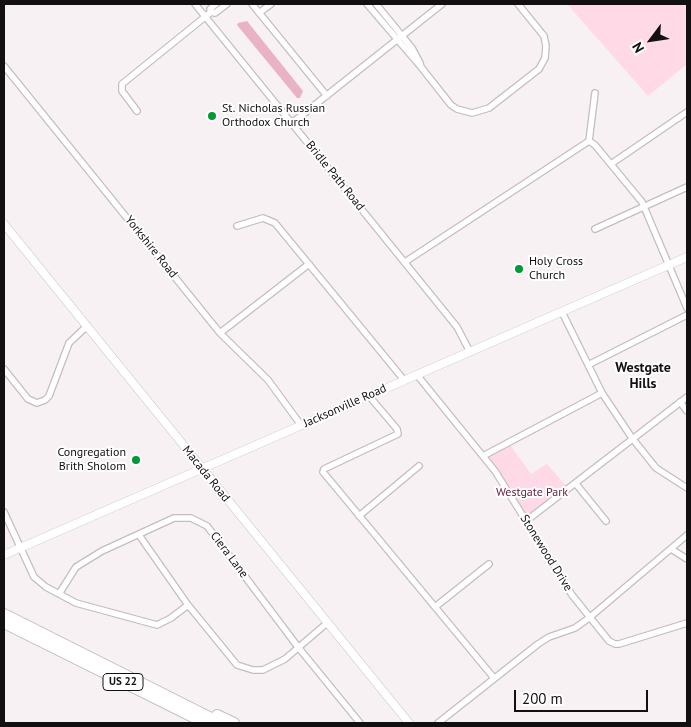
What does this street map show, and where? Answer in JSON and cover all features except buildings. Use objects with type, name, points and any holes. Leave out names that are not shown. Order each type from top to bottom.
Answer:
[{"type":"highway","name":"US 22","points":[[4,614],[222,723]]},
{"type":"highway","name":"US 22","points":[[4,623],[206,723]]},
{"type":"highway","points":[[127,676],[234,723]]},
{"type":"street","name":"Bridle Path Road","points":[[195,4],[208,14],[292,124],[458,327],[470,352]]},
{"type":"street","points":[[208,14],[210,8],[216,4]]},
{"type":"street","points":[[137,111],[122,91],[122,84],[208,14],[215,13],[227,4]]},
{"type":"street","points":[[252,4],[327,96]]},
{"type":"street","points":[[260,13],[271,4]]},
{"type":"street","points":[[368,4],[399,38]]},
{"type":"street","points":[[376,4],[399,38],[454,107],[472,113],[489,108],[539,69],[546,58],[544,36],[518,4]]},
{"type":"street","points":[[292,124],[442,4]]},
{"type":"street","name":"Yorkshire Road","points":[[4,66],[220,333],[268,380],[301,425]]},
{"type":"street","points":[[405,262],[589,141],[595,93]]},
{"type":"street","points":[[611,164],[687,112]]},
{"type":"street","points":[[589,141],[595,145],[644,206],[687,308]]},
{"type":"street","points":[[595,229],[687,187]]},
{"type":"street","points":[[237,226],[263,218],[276,223],[404,380]]},
{"type":"street","name":"Macada Road","points":[[4,224],[409,723]]},
{"type":"street","name":"Jacksonville Road","points":[[4,555],[687,257]]},
{"type":"street","points":[[220,333],[309,264]]},
{"type":"street","points":[[562,312],[602,392],[632,438],[656,468],[687,488]]},
{"type":"street","points":[[588,365],[687,315]]},
{"type":"street","points":[[4,369],[28,399],[37,403],[45,400],[49,396],[69,343],[87,326]]},
{"type":"street","name":"Stonewood Drive","points":[[417,375],[495,471],[572,595],[609,641],[615,644],[687,623]]},
{"type":"street","points":[[482,456],[602,392]]},
{"type":"street","points":[[369,396],[397,429],[398,434],[324,469],[323,472],[494,678]]},
{"type":"street","points":[[526,522],[687,397]]},
{"type":"street","points":[[680,402],[687,412]]},
{"type":"street","points":[[359,516],[419,466]]},
{"type":"street","points":[[576,484],[606,521]]},
{"type":"street","points":[[4,512],[34,577],[46,587],[76,603],[157,625],[171,618],[188,605]]},
{"type":"street","name":"Ciera Lane","points":[[60,594],[76,567],[102,550],[174,518],[191,518],[207,526],[298,647],[360,723]]},
{"type":"street","points":[[139,535],[188,605],[237,665],[253,670],[263,670],[285,659],[327,623]]},
{"type":"street","points":[[438,723],[543,640],[575,628],[589,618],[687,535]]},
{"type":"street","points":[[671,549],[687,559]]},
{"type":"street","points":[[435,607],[489,564]]},
{"type":"green space","points":[[567,4],[687,4],[687,64],[648,96]]},
{"type":"green space","name":"Westgate Park","points":[[508,442],[531,474],[547,464],[569,489],[526,521],[483,456]]},
{"type":"shaded area","points":[[247,21],[303,91],[300,98],[297,98],[237,25]]},
{"type":"place","name":"St. Nicholas Russian Orthodox Church","points":[[212,116]]},
{"type":"place","name":"Holy Cross Church","points":[[519,269]]},
{"type":"place","name":"Congregation Brith Sholom","points":[[136,460]]},
{"type":"district","name":"Westgate Hills","points":[[643,376]]}]
